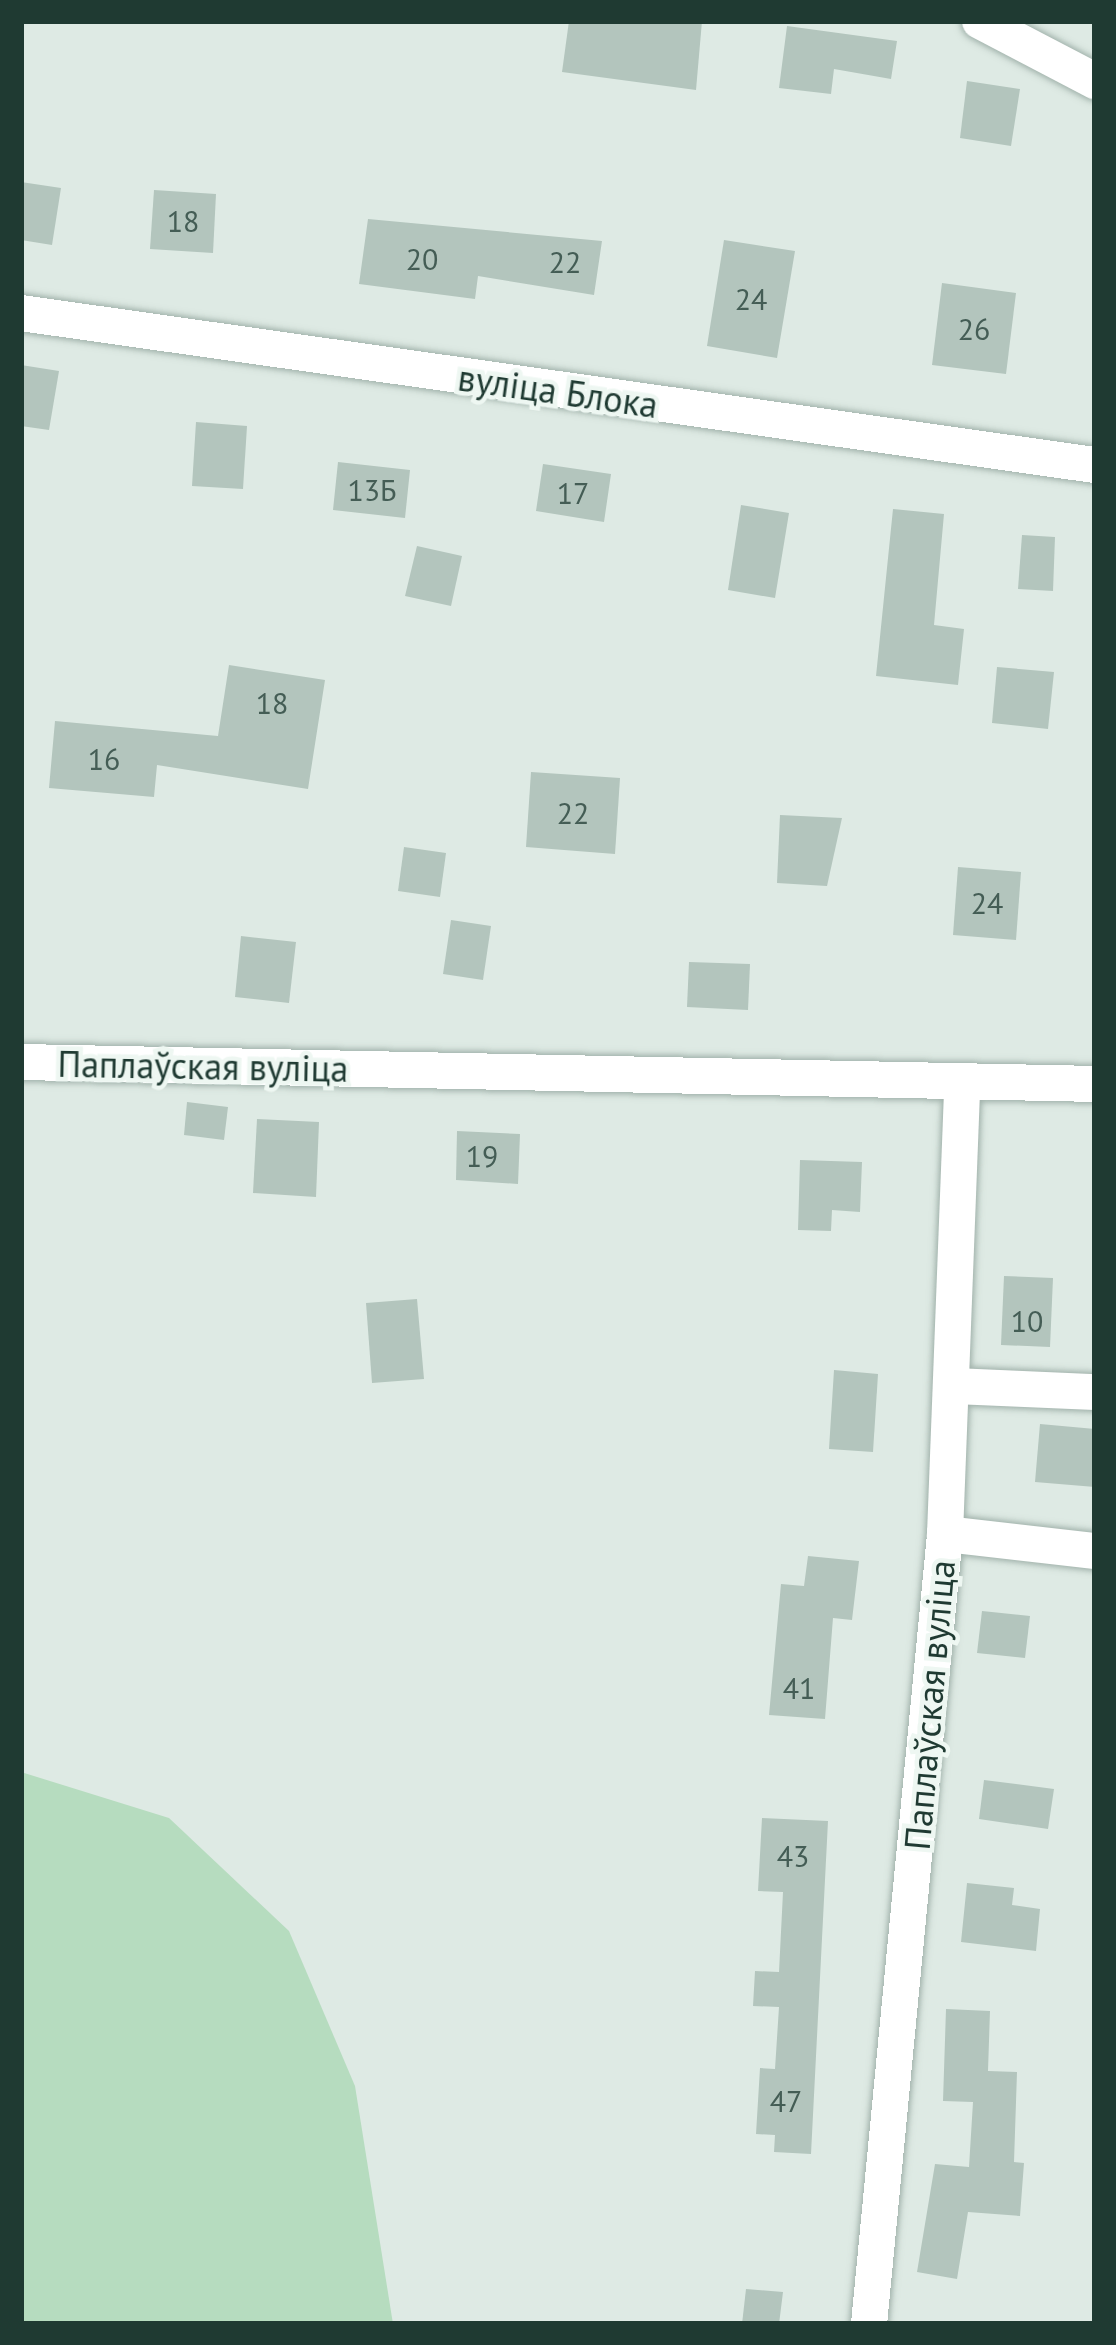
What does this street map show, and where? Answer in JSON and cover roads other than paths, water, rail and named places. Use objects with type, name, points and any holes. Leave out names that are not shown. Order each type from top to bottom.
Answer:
[{"type":"street","points":[[980,21],[1095,81]]},
{"type":"street","name":"вуліца Блока","points":[[21,313],[1095,465]]},
{"type":"street","name":"Паплаўская вуліца","points":[[21,1062],[1095,1084]]},
{"type":"street","name":"Паплаўская вуліца","points":[[869,2324],[945,1534],[955,1386],[962,1084]]},
{"type":"street","points":[[955,1386],[1095,1392]]},
{"type":"street","points":[[945,1534],[1095,1551]]}]
